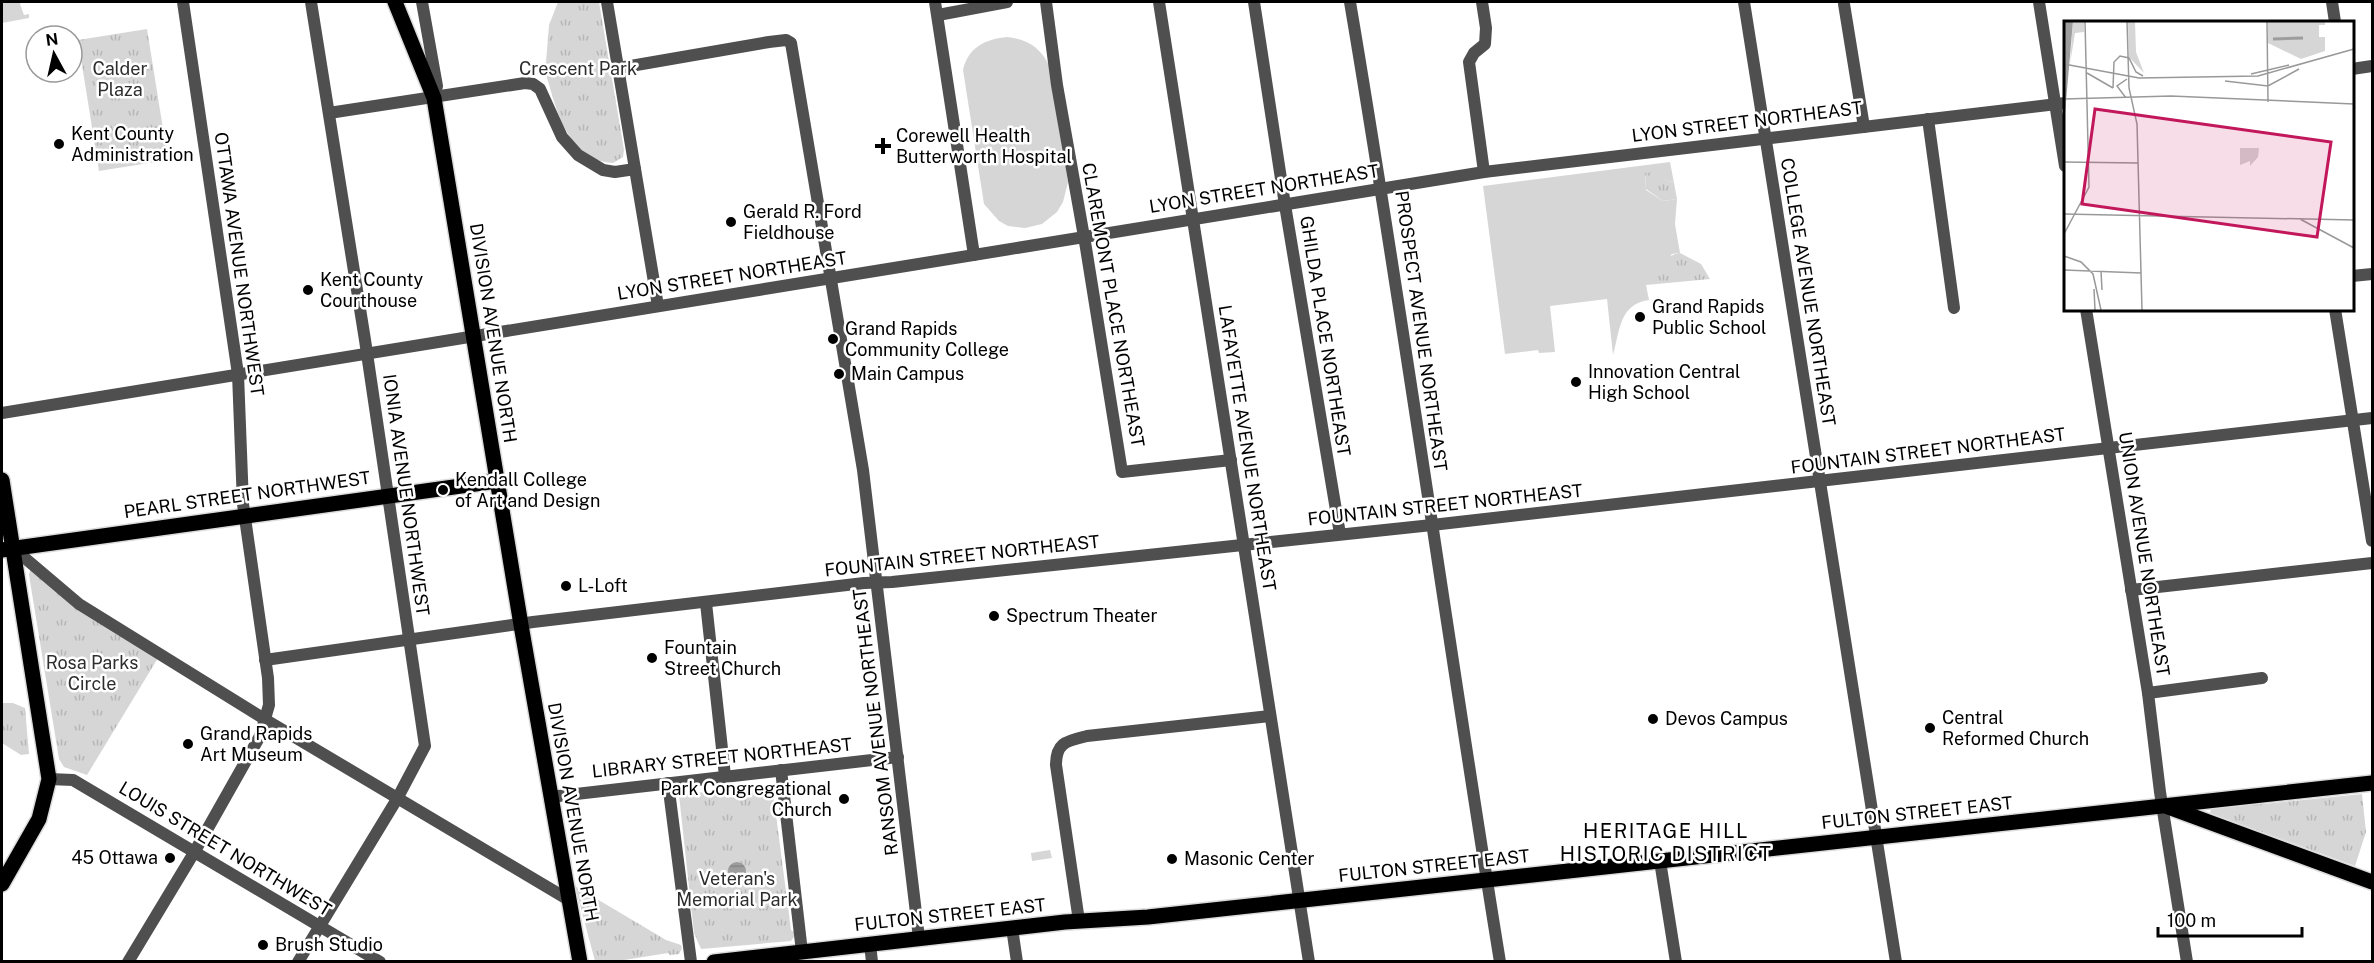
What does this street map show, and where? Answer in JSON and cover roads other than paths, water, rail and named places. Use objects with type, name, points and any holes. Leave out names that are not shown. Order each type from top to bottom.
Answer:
[{"type":"main road","name":"DIVISION AVENUE NORTH","points":[[395,2],[434,98],[550,797],[580,962]]},
{"type":"main road","points":[[2,480],[8,549],[49,779],[39,819],[2,884]]},
{"type":"main road","name":"PEARL STREET NORTHWEST","points":[[8,549],[497,481]]},
{"type":"main road","name":"FULTON STREET EAST","points":[[716,961],[1079,921],[1140,918],[2373,783]]},
{"type":"main road","points":[[2162,805],[2373,882]]},
{"type":"street","name":"OTTAWA AVENUE NORTHWEST","points":[[128,962],[195,851],[260,736],[266,720],[269,696],[244,515],[238,374],[183,2]]},
{"type":"street","name":"IONIA AVENUE NORTHWEST","points":[[298,962],[397,799],[425,746],[367,354],[311,2]]},
{"type":"street","points":[[422,2],[437,86],[434,98]]},
{"type":"street","points":[[608,2],[658,306]]},
{"type":"street","points":[[935,2],[974,255]]},
{"type":"street","points":[[938,15],[1007,2]]},
{"type":"street","name":"CLAREMONT PLACE NORTHEAST","points":[[1046,2],[1057,85],[1122,472],[1231,460]]},
{"type":"street","name":"LAFAYETTE AVENUE NORTHEAST","points":[[1158,2],[1194,219],[1309,962]]},
{"type":"street","name":"GHILDA PLACE NORTHEAST","points":[[1254,2],[1340,534]]},
{"type":"street","name":"PROSPECT AVENUE NORTHEAST","points":[[1350,2],[1382,188],[1500,962]]},
{"type":"street","points":[[1482,2],[1486,28],[1485,44],[1474,53],[1469,62],[1484,172]]},
{"type":"street","name":"COLLEGE AVENUE NORTHEAST","points":[[1744,2],[1896,962]]},
{"type":"street","points":[[2039,2],[2060,104],[2064,154]]},
{"type":"street","points":[[2332,2],[2336,21]]},
{"type":"street","points":[[1844,4],[1864,127]]},
{"type":"street","name":"RANSOM AVENUE NORTHEAST","points":[[618,68],[790,41],[863,470],[919,938]]},
{"type":"street","points":[[2353,69],[2373,66]]},
{"type":"street","points":[[329,113],[525,83],[533,84],[540,89],[562,137],[578,154],[603,170],[615,172],[635,169]]},
{"type":"street","name":"LYON STREET NORTHEAST","points":[[2,413],[1484,172],[2060,104]]},
{"type":"street","points":[[1928,119],[1954,308]]},
{"type":"street","points":[[2353,276],[2373,274]]},
{"type":"street","name":"UNION AVENUE NORTHEAST","points":[[2086,310],[2148,693],[2162,805],[2187,962]]},
{"type":"street","points":[[2335,310],[2373,541]]},
{"type":"street","name":"FOUNTAIN STREET NORTHEAST","points":[[265,660],[521,625],[877,583],[1432,525],[2373,418]]},
{"type":"street","points":[[8,549],[80,604],[266,720],[569,900]]},
{"type":"street","points":[[2131,590],[2373,563]]},
{"type":"street","points":[[706,603],[725,776]]},
{"type":"street","points":[[2148,693],[2262,678]]},
{"type":"street","points":[[1079,921],[1056,754],[1059,747],[1068,741],[1087,736],[1270,716]]},
{"type":"street","name":"LIBRARY STREET NORTHEAST","points":[[550,797],[898,757]]},
{"type":"street","points":[[781,770],[802,952]]},
{"type":"street","name":"LOUIS STREET NORTHWEST","points":[[49,779],[73,780],[380,962]]},
{"type":"street","points":[[668,783],[691,962]]},
{"type":"street","points":[[1660,861],[1676,962]]},
{"type":"street","points":[[1012,928],[1017,962]]},
{"type":"street","points":[[870,944],[873,962]]},
{"type":"place","name":"Kent County Administration","points":[[59,144]]},
{"type":"place","name":"Corewell Health Butterworth Hospital","points":[[883,146]]},
{"type":"place","name":"Gerald R. Ford Fieldhouse","points":[[731,222]]},
{"type":"place","name":"Kent County Courthouse","points":[[308,290]]},
{"type":"place","name":"Grand Rapids Public School","points":[[1640,317]]},
{"type":"place","name":"Grand Rapids Community College","points":[[833,339]]},
{"type":"place","name":"Main Campus","points":[[839,374]]},
{"type":"place","name":"Innovation Central High School","points":[[1576,382]]},
{"type":"place","name":"Kendall College of Art and Design","points":[[443,490]]},
{"type":"place","name":"L-Loft","points":[[566,586]]},
{"type":"place","name":"Spectrum Theater","points":[[994,616]]},
{"type":"place","name":"Fountain Street Church","points":[[652,658]]},
{"type":"place","name":"Devos Campus","points":[[1653,719]]},
{"type":"place","name":"Central Reformed Church","points":[[1930,728]]},
{"type":"place","name":"Grand Rapids Art Museum","points":[[188,744]]},
{"type":"place","name":"Park Congregational Church","points":[[844,799]]},
{"type":"place","name":"45 Ottawa","points":[[170,858]]},
{"type":"place","name":"Masonic Center","points":[[1172,859]]},
{"type":"place","name":"Brush Studio","points":[[263,945]]},
{"type":"district","name":"HERITAGE HILL HISTORIC DISTRICT","points":[[1666,842]]},
{"type":"park label","name":"Crescent Park","points":[[578,69]]},
{"type":"park label","name":"Calder Plaza","points":[[120,79]]},
{"type":"park label","name":"Rosa Parks Circle","points":[[92,673]]},
{"type":"park label","name":"Veteran's Memorial Park","points":[[737,889]]}]
